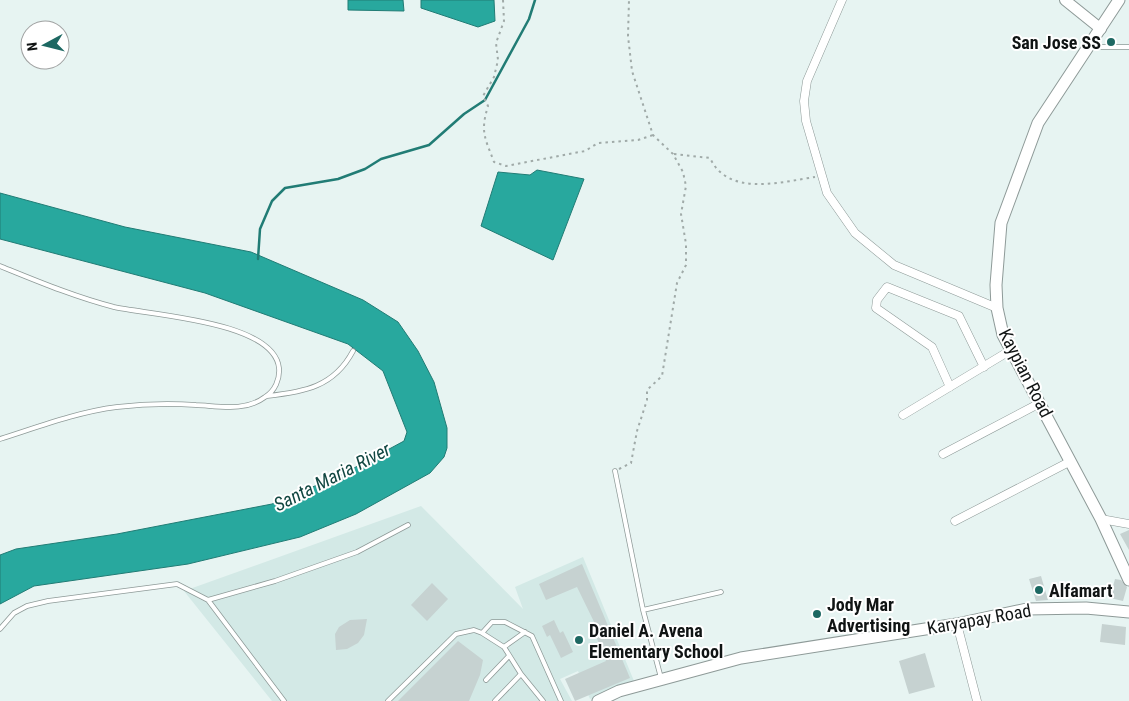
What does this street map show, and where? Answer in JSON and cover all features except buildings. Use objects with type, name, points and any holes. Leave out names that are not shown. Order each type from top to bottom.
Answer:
[{"type":"main road","name":"Kaypian Road","points":[[1119,0],[1038,123],[1001,223],[996,284],[997,308],[1003,335],[1101,519],[1129,580]]},
{"type":"main road","name":"Karyapay Road","points":[[598,701],[619,691],[740,658],[957,624],[1027,609],[1086,608],[1129,612]]},
{"type":"street","points":[[842,0],[807,81],[804,101],[806,121],[828,192],[855,233],[894,265],[997,308]]},
{"type":"street","points":[[1065,0],[1101,29]]},
{"type":"street","points":[[950,386],[932,347],[876,308],[877,300],[888,287],[959,316],[984,367]]},
{"type":"street","points":[[903,414],[1011,350]]},
{"type":"street","points":[[943,454],[1040,403]]},
{"type":"street","points":[[955,521],[1071,461]]},
{"type":"street","points":[[1101,519],[1129,524]]},
{"type":"street","points":[[957,624],[977,701]]},
{"type":"lane","points":[[1086,48],[1129,47]]},
{"type":"lane","points":[[0,266],[62,291],[114,307],[193,318],[262,342],[273,351],[279,372],[277,383],[267,396],[256,403],[240,407],[186,404],[116,407],[64,419],[0,439]]},
{"type":"lane","points":[[267,396],[306,391],[333,377],[346,365],[353,351]]},
{"type":"lane","points":[[615,471],[643,610],[662,680]]},
{"type":"lane","points":[[208,600],[275,581],[357,552],[408,525]]},
{"type":"lane","points":[[0,630],[14,613],[26,606],[177,584],[208,600],[284,701]]},
{"type":"lane","points":[[643,610],[720,592]]},
{"type":"lane","points":[[482,633],[492,622],[505,622],[532,636],[561,701]]},
{"type":"lane","points":[[388,701],[456,634],[474,630],[504,647],[521,674],[543,701]]},
{"type":"lane","points":[[504,647],[525,632]]},
{"type":"lane","points":[[486,680],[510,656]]},
{"type":"lane","points":[[495,701],[521,674]]},
{"type":"path","points":[[504,0],[504,21],[496,43],[498,60],[494,77],[483,96],[488,106],[483,122],[483,134],[494,162],[506,166],[586,151],[598,143],[638,140],[653,134]]},
{"type":"path","points":[[615,471],[631,462],[637,431],[647,400],[647,390],[662,376],[676,283],[686,265],[686,244],[681,214],[686,186],[683,172],[673,154],[653,134],[631,62],[628,36],[629,0]]},
{"type":"path","points":[[673,154],[710,158],[715,168],[723,176],[761,186],[822,176]]},
{"type":"shaded area","points":[[421,506],[523,609],[515,587],[583,557],[634,681],[590,699],[578,671],[560,679],[572,701],[272,701],[184,591]]},
{"type":"water","points":[[348,0],[403,0],[404,11],[348,10]]},
{"type":"water","points":[[421,0],[494,0],[495,21],[478,27],[421,8]]},
{"type":"water","points":[[537,170],[584,179],[553,260],[481,226],[498,172],[530,175]]},
{"type":"water","points":[[0,193],[125,227],[251,252],[363,300],[398,322],[418,351],[434,382],[447,428],[447,448],[444,457],[430,473],[356,514],[300,537],[188,564],[34,586],[0,604],[0,555],[16,549],[117,534],[272,504],[341,475],[404,441],[407,432],[383,371],[348,344],[205,293],[0,239]]},
{"type":"waterway","points":[[258,259],[260,229],[272,201],[285,188],[338,179],[365,169],[381,159],[429,145],[464,114],[485,100],[529,19],[535,0]]},
{"type":"place","name":"San Jose SS","points":[[1111,42]]},
{"type":"place","name":"Alfamart","points":[[1039,590]]},
{"type":"place","name":"Jody Mar Advertising","points":[[817,614]]},
{"type":"place","name":"Daniel A. Avena Elementary School","points":[[579,640]]},
{"type":"water label","name":"Santa Maria River","points":[[332,477]]}]
